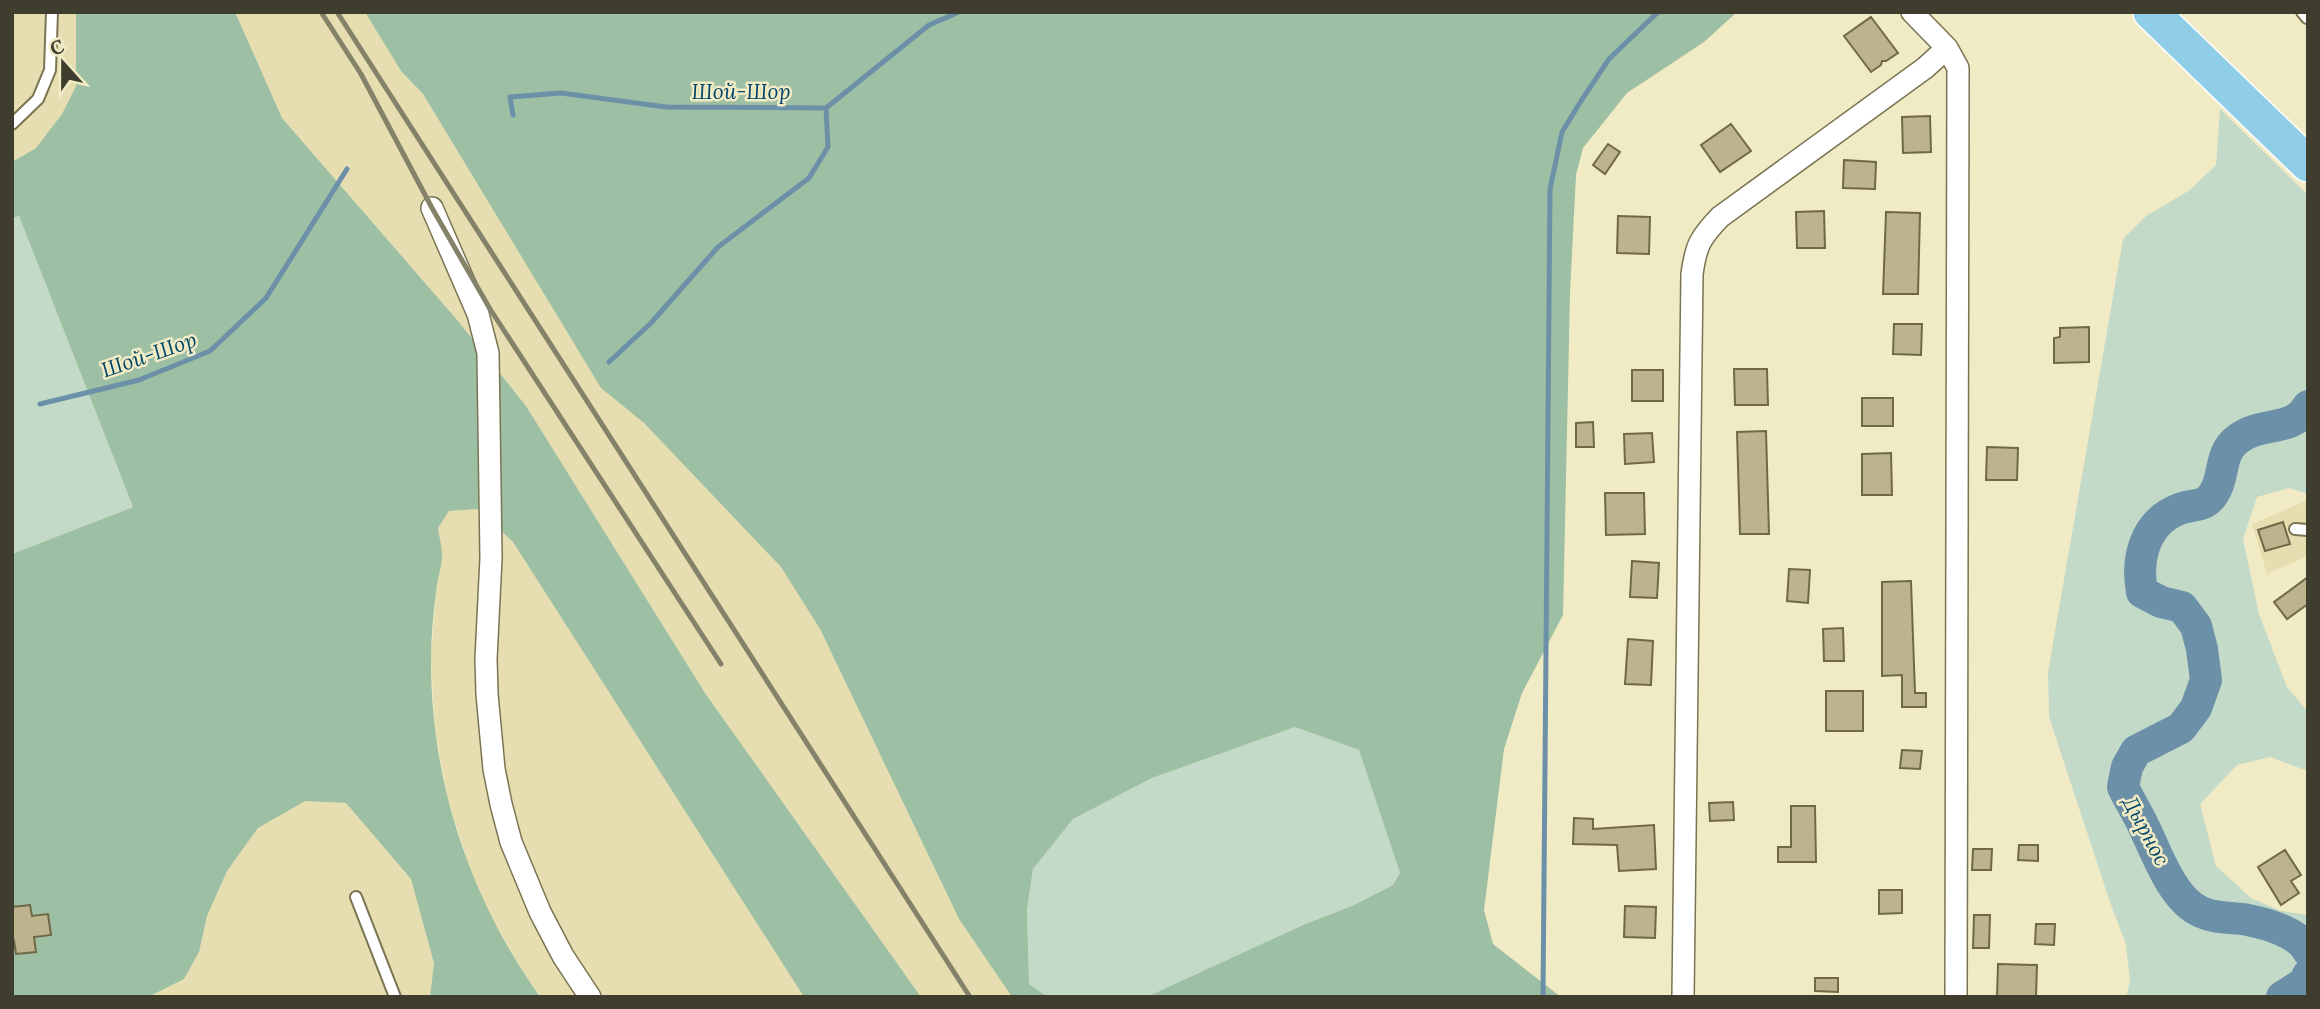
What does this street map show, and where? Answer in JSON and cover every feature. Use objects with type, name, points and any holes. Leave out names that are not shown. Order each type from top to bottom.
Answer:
[{"type":"main road","points":[[2151,12],[2308,163]]},
{"type":"street","points":[[1912,12],[1947,48],[1958,68],[1956,997]]},
{"type":"street","points":[[1683,997],[1692,274],[1696,247],[1706,231],[1720,217],[1925,68],[1947,48]]},
{"type":"street","points":[[432,208],[478,314],[488,353],[491,558],[487,694],[494,769],[501,804],[510,842],[540,912],[563,956],[590,997]]},
{"type":"lane","points":[[12,124],[38,99],[50,70],[52,12]]},
{"type":"lane","points":[[2302,12],[2307,18]]},
{"type":"lane","points":[[2295,529],[2308,530]]},
{"type":"lane","points":[[356,897],[395,997]]},
{"type":"shaded area","points":[[12,12],[76,12],[76,86],[62,114],[36,148],[12,161]]},
{"type":"shaded area","points":[[235,12],[365,12],[401,71],[423,94],[601,388],[644,423],[781,567],[820,629],[959,919],[1012,997],[921,997],[705,693],[526,406],[458,321],[282,118]]},
{"type":"shaded area","points":[[2308,500],[2308,556],[2267,574],[2252,524]]},
{"type":"shaded area","points":[[478,509],[513,542],[804,997],[540,997],[486,907],[471,872],[448,800],[435,729],[431,659],[436,590],[442,556],[438,528],[449,511]]},
{"type":"shaded area","points":[[304,801],[346,803],[411,879],[434,963],[430,997],[148,997],[184,979],[199,952],[207,916],[227,871],[258,828]]},
{"type":"green space","points":[[76,12],[235,12],[282,118],[458,321],[526,406],[705,693],[921,997],[804,997],[513,542],[478,509],[449,511],[438,528],[442,560],[434,609],[431,661],[438,751],[459,838],[475,879],[493,920],[540,997],[430,997],[434,963],[411,879],[346,803],[305,801],[258,828],[227,871],[207,916],[199,952],[184,979],[148,997],[12,997],[12,554],[133,507],[19,216],[12,218],[12,162],[36,148],[62,114],[76,86]]},
{"type":"green space","points":[[365,12],[1737,12],[1704,42],[1627,93],[1583,148],[1576,175],[1570,293],[1563,615],[1522,693],[1504,749],[1484,910],[1493,944],[1561,997],[1147,997],[1303,925],[1354,905],[1393,885],[1400,873],[1359,750],[1295,727],[1152,778],[1073,819],[1033,869],[1027,910],[1029,984],[1048,997],[1012,997],[959,919],[820,629],[781,567],[644,423],[601,388],[423,94],[401,71]]},
{"type":"green space","points":[[2220,109],[2308,195],[2308,494],[2289,488],[2257,497],[2243,539],[2259,614],[2287,687],[2308,712],[2308,770],[2270,757],[2237,765],[2200,804],[2216,866],[2251,898],[2281,911],[2308,915],[2308,997],[2126,997],[2130,981],[2126,944],[2049,717],[2048,672],[2123,239],[2146,216],[2190,190],[2216,165]]},
{"type":"green space","points":[[19,216],[133,507],[12,554],[12,218]]},
{"type":"green space","points":[[1295,727],[1359,750],[1400,873],[1393,885],[1152,996],[1048,997],[1029,984],[1027,910],[1033,869],[1073,819],[1152,778]]},
{"type":"building","points":[[1871,17],[1898,53],[1882,61],[1881,65],[1871,72],[1844,36]]},
{"type":"building","points":[[1930,116],[1931,152],[1903,153],[1902,117]]},
{"type":"building","points":[[1731,124],[1751,151],[1720,172],[1701,145]]},
{"type":"building","points":[[1608,144],[1620,152],[1605,174],[1593,165]]},
{"type":"building","points":[[1844,160],[1876,162],[1875,189],[1843,188]]},
{"type":"building","points":[[1824,211],[1825,248],[1797,248],[1796,212]]},
{"type":"building","points":[[1886,212],[1920,213],[1918,294],[1883,294]]},
{"type":"building","points":[[1618,216],[1650,217],[1649,254],[1617,253]]},
{"type":"building","points":[[1894,324],[1922,324],[1921,355],[1893,354]]},
{"type":"building","points":[[2089,327],[2089,362],[2054,363],[2054,338],[2060,337],[2060,328]]},
{"type":"building","points":[[1734,369],[1767,369],[1768,405],[1735,405]]},
{"type":"building","points":[[1632,370],[1663,370],[1663,401],[1632,401]]},
{"type":"building","points":[[1862,398],[1893,398],[1893,426],[1862,426]]},
{"type":"building","points":[[1593,422],[1594,447],[1576,447],[1576,423]]},
{"type":"building","points":[[1766,431],[1769,534],[1740,534],[1737,432]]},
{"type":"building","points":[[1652,433],[1654,462],[1625,464],[1624,434]]},
{"type":"building","points":[[1987,447],[2018,448],[2017,480],[1986,480]]},
{"type":"building","points":[[1891,453],[1892,495],[1862,495],[1862,454]]},
{"type":"building","points":[[1605,493],[1644,493],[1645,534],[1606,535]]},
{"type":"building","points":[[2283,522],[2290,544],[2265,551],[2258,530]]},
{"type":"building","points":[[1632,561],[1659,563],[1657,598],[1630,597]]},
{"type":"building","points":[[1789,569],[1810,570],[1808,603],[1787,601]]},
{"type":"building","points":[[2308,577],[2308,604],[2287,619],[2274,602]]},
{"type":"building","points":[[1911,581],[1915,693],[1926,693],[1926,707],[1902,707],[1902,675],[1882,676],[1882,582]]},
{"type":"building","points":[[1843,628],[1844,661],[1824,661],[1823,629]]},
{"type":"building","points":[[1628,639],[1653,641],[1651,685],[1625,684]]},
{"type":"building","points":[[1826,691],[1863,691],[1863,731],[1826,731]]},
{"type":"building","points":[[1902,750],[1922,751],[1920,769],[1900,768]]},
{"type":"building","points":[[1733,802],[1734,820],[1710,821],[1709,803]]},
{"type":"building","points":[[1791,806],[1815,806],[1816,862],[1778,862],[1778,847],[1791,847]]},
{"type":"building","points":[[1574,818],[1593,819],[1593,829],[1654,825],[1656,869],[1619,871],[1617,845],[1573,844]]},
{"type":"building","points":[[2019,845],[2038,845],[2038,861],[2018,860]]},
{"type":"building","points":[[1973,849],[1992,849],[1991,870],[1972,870]]},
{"type":"building","points":[[2285,850],[2301,875],[2291,881],[2299,893],[2281,905],[2258,867]]},
{"type":"building","points":[[1879,890],[1902,890],[1902,913],[1879,914]]},
{"type":"building","points":[[30,905],[32,916],[48,914],[51,935],[34,937],[36,952],[16,954],[12,940],[12,907]]},
{"type":"building","points":[[1625,906],[1656,907],[1655,938],[1624,937]]},
{"type":"building","points":[[1974,915],[1990,915],[1989,948],[1973,948]]},
{"type":"building","points":[[2036,924],[2055,924],[2054,945],[2035,944]]},
{"type":"building","points":[[1998,964],[2037,965],[2036,997],[1997,997]]},
{"type":"building","points":[[1815,978],[1838,978],[1838,992],[1815,991]]},
{"type":"waterway","name":"Шой-Шор","points":[[513,115],[510,97],[561,93],[666,107],[826,108],[929,25],[959,12]]},
{"type":"waterway","points":[[1543,997],[1550,189],[1562,132],[1609,59],[1658,12]]},
{"type":"waterway","points":[[609,362],[651,323],[718,247],[809,178],[828,147],[826,108]]},
{"type":"waterway","name":"Шой-Шор","points":[[40,404],[139,380],[210,351],[266,298],[347,169]]},
{"type":"waterway","name":"Дырнос","points":[[2308,406],[2302,414],[2288,423],[2254,431],[2237,440],[2226,454],[2218,485],[2210,498],[2202,504],[2182,508],[2166,516],[2157,524],[2145,544],[2140,568],[2142,592],[2161,602],[2182,607],[2196,626],[2206,680],[2196,708],[2181,728],[2136,751],[2127,767],[2123,787],[2166,874],[2191,906],[2213,916],[2248,920],[2273,927],[2298,939],[2308,951]]},
{"type":"waterway","name":"Дырнос","points":[[2282,997],[2304,983],[2308,975]]},
{"type":"railway","points":[[321,12],[361,74],[432,208],[490,309],[721,664]]},
{"type":"railway","points":[[337,12],[970,997]]}]
